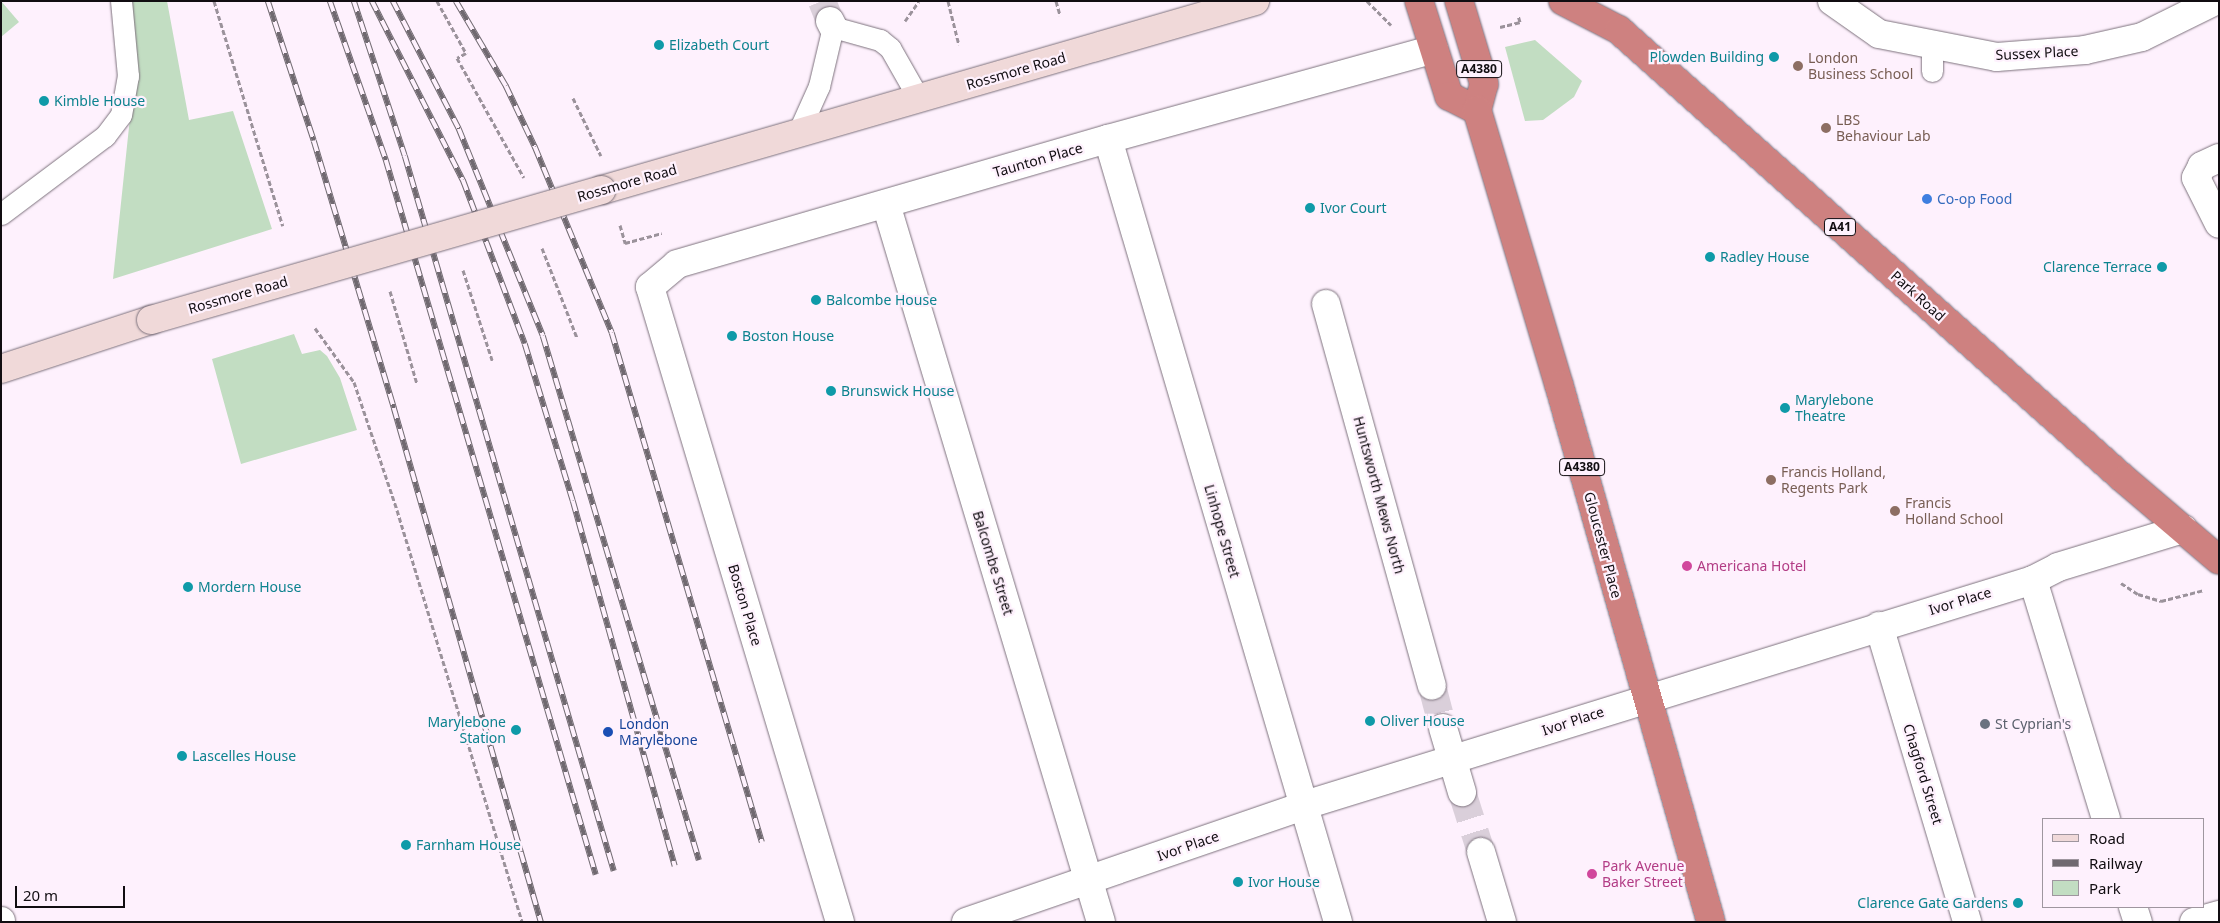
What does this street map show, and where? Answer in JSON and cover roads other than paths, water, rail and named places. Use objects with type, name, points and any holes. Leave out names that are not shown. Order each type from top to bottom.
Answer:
[{"type":"highway","name":"A4380","points":[[1419,1],[1449,96],[1477,110],[1484,84],[1459,1]]},
{"type":"highway","name":"Park Road","points":[[1563,1],[1619,30],[2183,529],[2215,572]]},
{"type":"highway","name":"Park Road","points":[[1604,1],[1619,30]]},
{"type":"highway","name":"Gloucester Place","points":[[1477,110],[1556,376],[1710,922]]},
{"type":"street","name":"Rossmore Road","points":[[1,369],[151,320],[797,135],[1255,1]]},
{"type":"street","name":"Sussex Place","points":[[1832,1],[1879,34],[1932,58],[1997,57],[2085,50],[2142,37],[2215,1]]},
{"type":"street","name":"Taunton Place","points":[[650,287],[677,264],[1108,139],[1434,50]]},
{"type":"street","name":"Linhope Street","points":[[1108,139],[1302,806],[1338,922]]},
{"type":"street","points":[[2219,158],[2202,166],[2196,178],[2219,224]]},
{"type":"street","name":"Balcombe Street","points":[[886,204],[1101,922]]},
{"type":"street","name":"Boston Place","points":[[650,287],[840,922]]},
{"type":"street","name":"Huntsworth Mews North","points":[[1326,304],[1432,686]]},
{"type":"street","name":"Ivor Place","points":[[966,922],[1302,806],[1879,626],[2033,580],[2058,567],[2183,529]]},
{"type":"street","points":[[2033,580],[2106,818]]},
{"type":"street","name":"Chagford Street","points":[[1879,626],[1967,922]]},
{"type":"street","points":[[1443,728],[1462,792]]},
{"type":"street","points":[[1481,852],[1502,922]]},
{"type":"street","points":[[2133,908],[2138,922]]},
{"type":"street","points":[[2194,922],[2219,915]]},
{"type":"lane","points":[[1,214],[105,136],[120,116],[128,76],[121,1]]},
{"type":"lane","points":[[797,135],[819,86],[832,24],[880,40],[890,48],[920,99]]},
{"type":"tunnel","points":[[822,1],[830,21]]},
{"type":"tunnel","points":[[1432,686],[1443,728]]},
{"type":"tunnel","points":[[1462,792],[1481,852]]},
{"type":"railway","points":[[268,1],[314,141],[394,408],[541,922]]},
{"type":"railway","points":[[330,1],[386,160],[596,875]]},
{"type":"railway","points":[[354,1],[405,156],[614,871]]},
{"type":"railway","points":[[372,1],[463,180],[525,344],[573,501],[675,866]]},
{"type":"railway","points":[[393,1],[459,129],[543,336],[699,860]]},
{"type":"railway","points":[[456,1],[506,86],[535,147],[612,333],[762,842]]},
{"type":"place","name":"Elizabeth Court","points":[[659,45]]},
{"type":"place","name":"Plowden Building","points":[[1774,57]]},
{"type":"place","name":"London Business School","points":[[1798,66]]},
{"type":"place","name":"Kimble House","points":[[44,101]]},
{"type":"place","name":"LBS Behaviour Lab","points":[[1826,128]]},
{"type":"place","name":"Co-op Food","points":[[1927,199]]},
{"type":"place","name":"Ivor Court","points":[[1310,208]]},
{"type":"place","name":"Radley House","points":[[1710,257]]},
{"type":"place","name":"Clarence Terrace","points":[[2162,267]]},
{"type":"place","name":"Balcombe House","points":[[816,300]]},
{"type":"place","name":"Boston House","points":[[732,336]]},
{"type":"place","name":"Brunswick House","points":[[831,391]]},
{"type":"place","name":"Marylebone Theatre","points":[[1785,408]]},
{"type":"place","name":"Francis Holland, Regents Park","points":[[1771,480]]},
{"type":"place","name":"Francis Holland School","points":[[1895,511]]},
{"type":"place","name":"Americana Hotel","points":[[1687,566]]},
{"type":"place","name":"Mordern House","points":[[188,587]]},
{"type":"place","name":"Oliver House","points":[[1370,721]]},
{"type":"place","name":"St Cyprian's","points":[[1985,724]]},
{"type":"place","name":"Marylebone Station","points":[[516,730]]},
{"type":"place","name":"London Marylebone","points":[[608,732]]},
{"type":"place","name":"Lascelles House","points":[[182,756]]},
{"type":"place","name":"Farnham House","points":[[406,845]]},
{"type":"place","name":"Park Avenue Baker Street","points":[[1592,874]]},
{"type":"place","name":"Ivor House","points":[[1238,882]]},
{"type":"place","name":"Clarence Gate Gardens","points":[[2018,903]]}]
